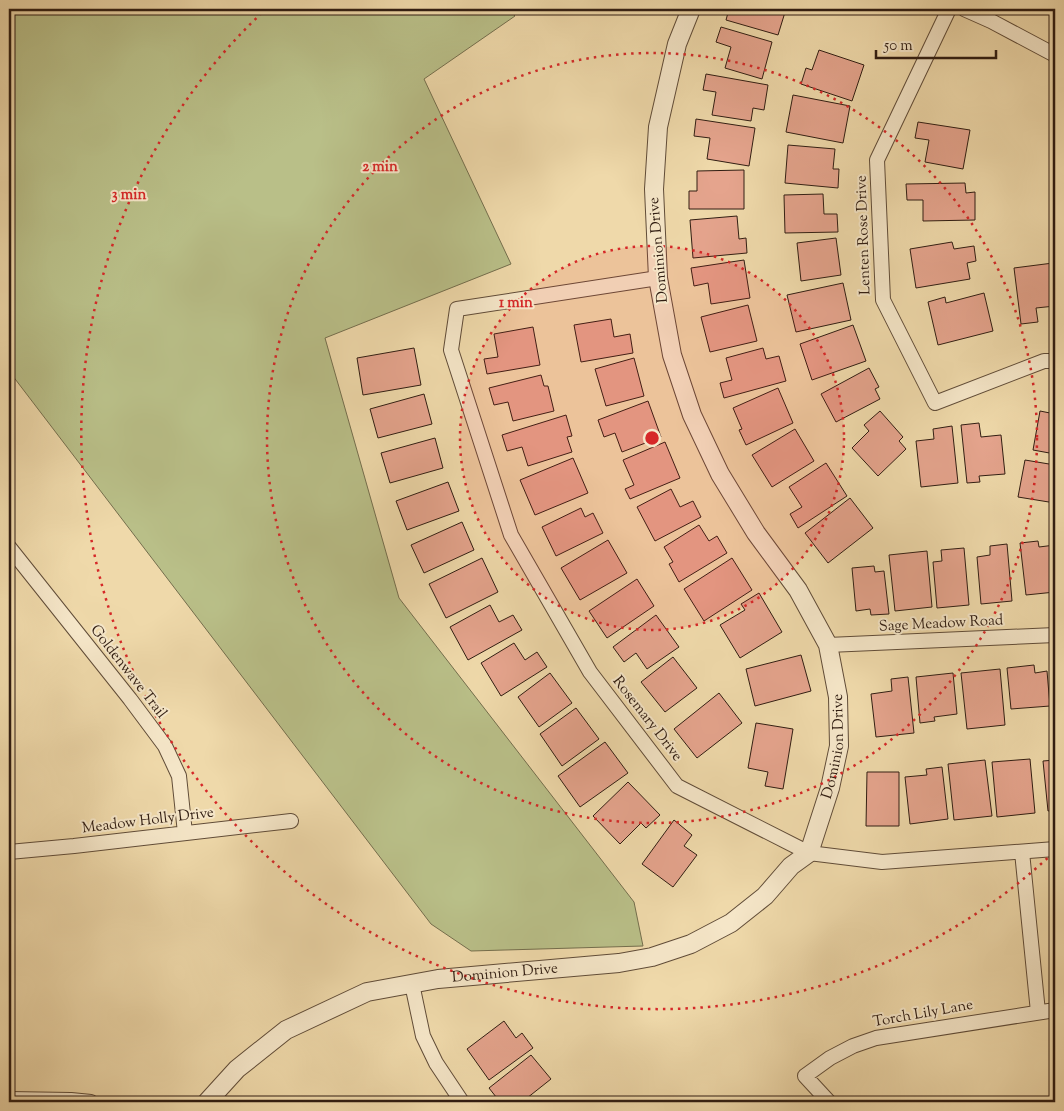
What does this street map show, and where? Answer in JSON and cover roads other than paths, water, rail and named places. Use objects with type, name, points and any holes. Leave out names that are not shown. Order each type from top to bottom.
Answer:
[{"type":"street","name":"Dominion Drive","points":[[207,1102],[237,1069],[286,1030],[367,992],[438,979],[619,963],[652,957],[691,944],[731,923],[765,896],[791,866],[809,853],[830,788],[839,746],[838,697],[828,645],[798,590],[756,533],[720,474],[692,415],[672,355],[658,278],[654,189],[658,127],[677,44],[691,9]]},
{"type":"street","name":"Lenten Rose Drive","points":[[949,9],[878,160],[883,300],[935,403],[1044,361],[1055,361]]},
{"type":"street","points":[[964,9],[1055,55]]},
{"type":"street","name":"Rosemary Drive","points":[[658,278],[457,309],[451,350],[512,535],[590,672],[677,786],[809,853],[882,862],[1055,848]]},
{"type":"street","name":"Goldenwave Trail","points":[[9,547],[165,746],[179,776],[185,834]]},
{"type":"street","name":"Sage Meadow Road","points":[[828,645],[1055,635]]},
{"type":"street","name":"Meadow Holly Drive","points":[[9,852],[291,821]]},
{"type":"street","points":[[1022,852],[1038,1012]]},
{"type":"street","points":[[412,984],[423,1036],[436,1064],[462,1102]]},
{"type":"street","name":"Torch Lily Lane","points":[[829,1102],[805,1076],[830,1058],[853,1046],[876,1038],[1055,1010]]},
{"type":"street","points":[[9,1099],[91,1102]]}]
